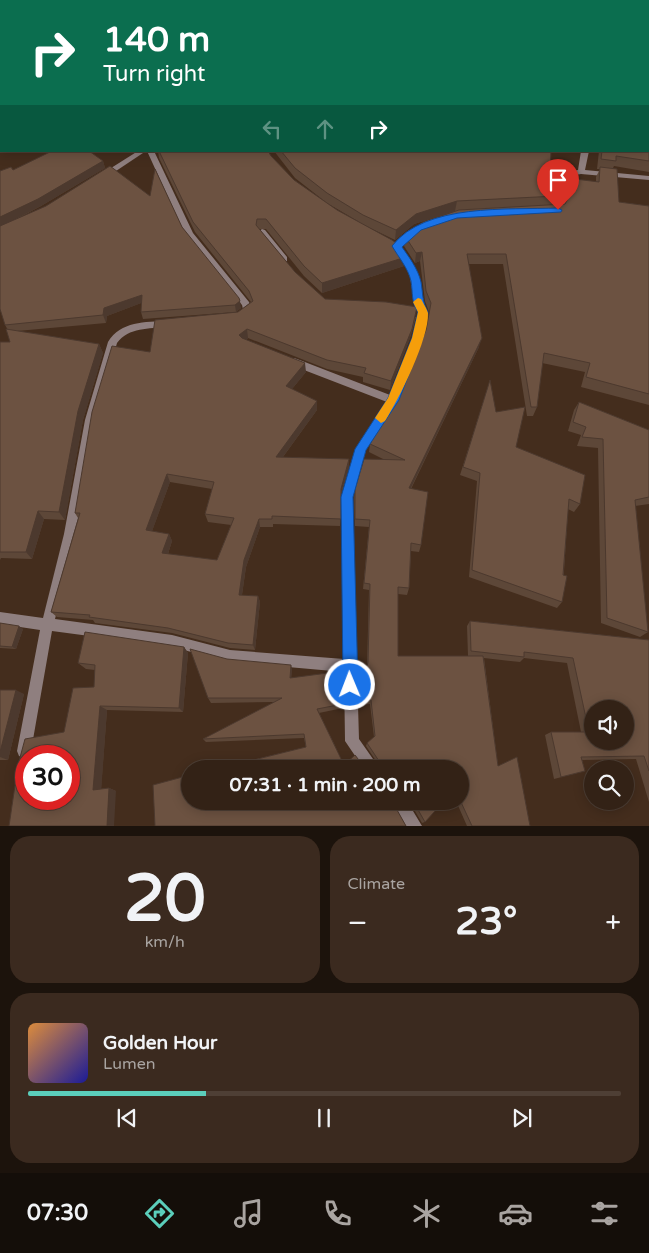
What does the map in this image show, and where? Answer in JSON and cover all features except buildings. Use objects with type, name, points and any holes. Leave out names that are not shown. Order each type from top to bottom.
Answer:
[{"type":"street","points":[[93,182],[141,152]]},
{"type":"street","points":[[150,152],[189,234],[246,304],[248,310],[239,316],[230,318]]},
{"type":"street","points":[[581,172],[585,152]]},
{"type":"street","points":[[540,212],[558,210],[562,203],[555,176],[581,172],[649,178]]},
{"type":"street","points":[[262,232],[289,265]]},
{"type":"street","points":[[366,760],[352,741],[347,497],[361,449],[393,400],[417,338],[418,305],[416,280],[408,262],[393,245],[404,240]]},
{"type":"street","points":[[26,745],[47,626],[70,534],[90,420],[113,342],[118,333],[129,327],[175,323]]},
{"type":"street","points":[[283,358],[393,400]]},
{"type":"street","points":[[0,618],[47,626],[172,641],[230,656],[350,666]]},
{"type":"street","points":[[404,810],[415,826]]},
{"type":"slow traffic","points":[[381,418],[393,400],[417,338],[423,312],[418,302]]},
{"type":"route","points":[[350,685],[347,497],[361,449],[393,400],[417,338],[423,312],[418,305],[416,280],[408,262],[396,246],[418,228],[456,216],[523,214],[558,210]]}]
